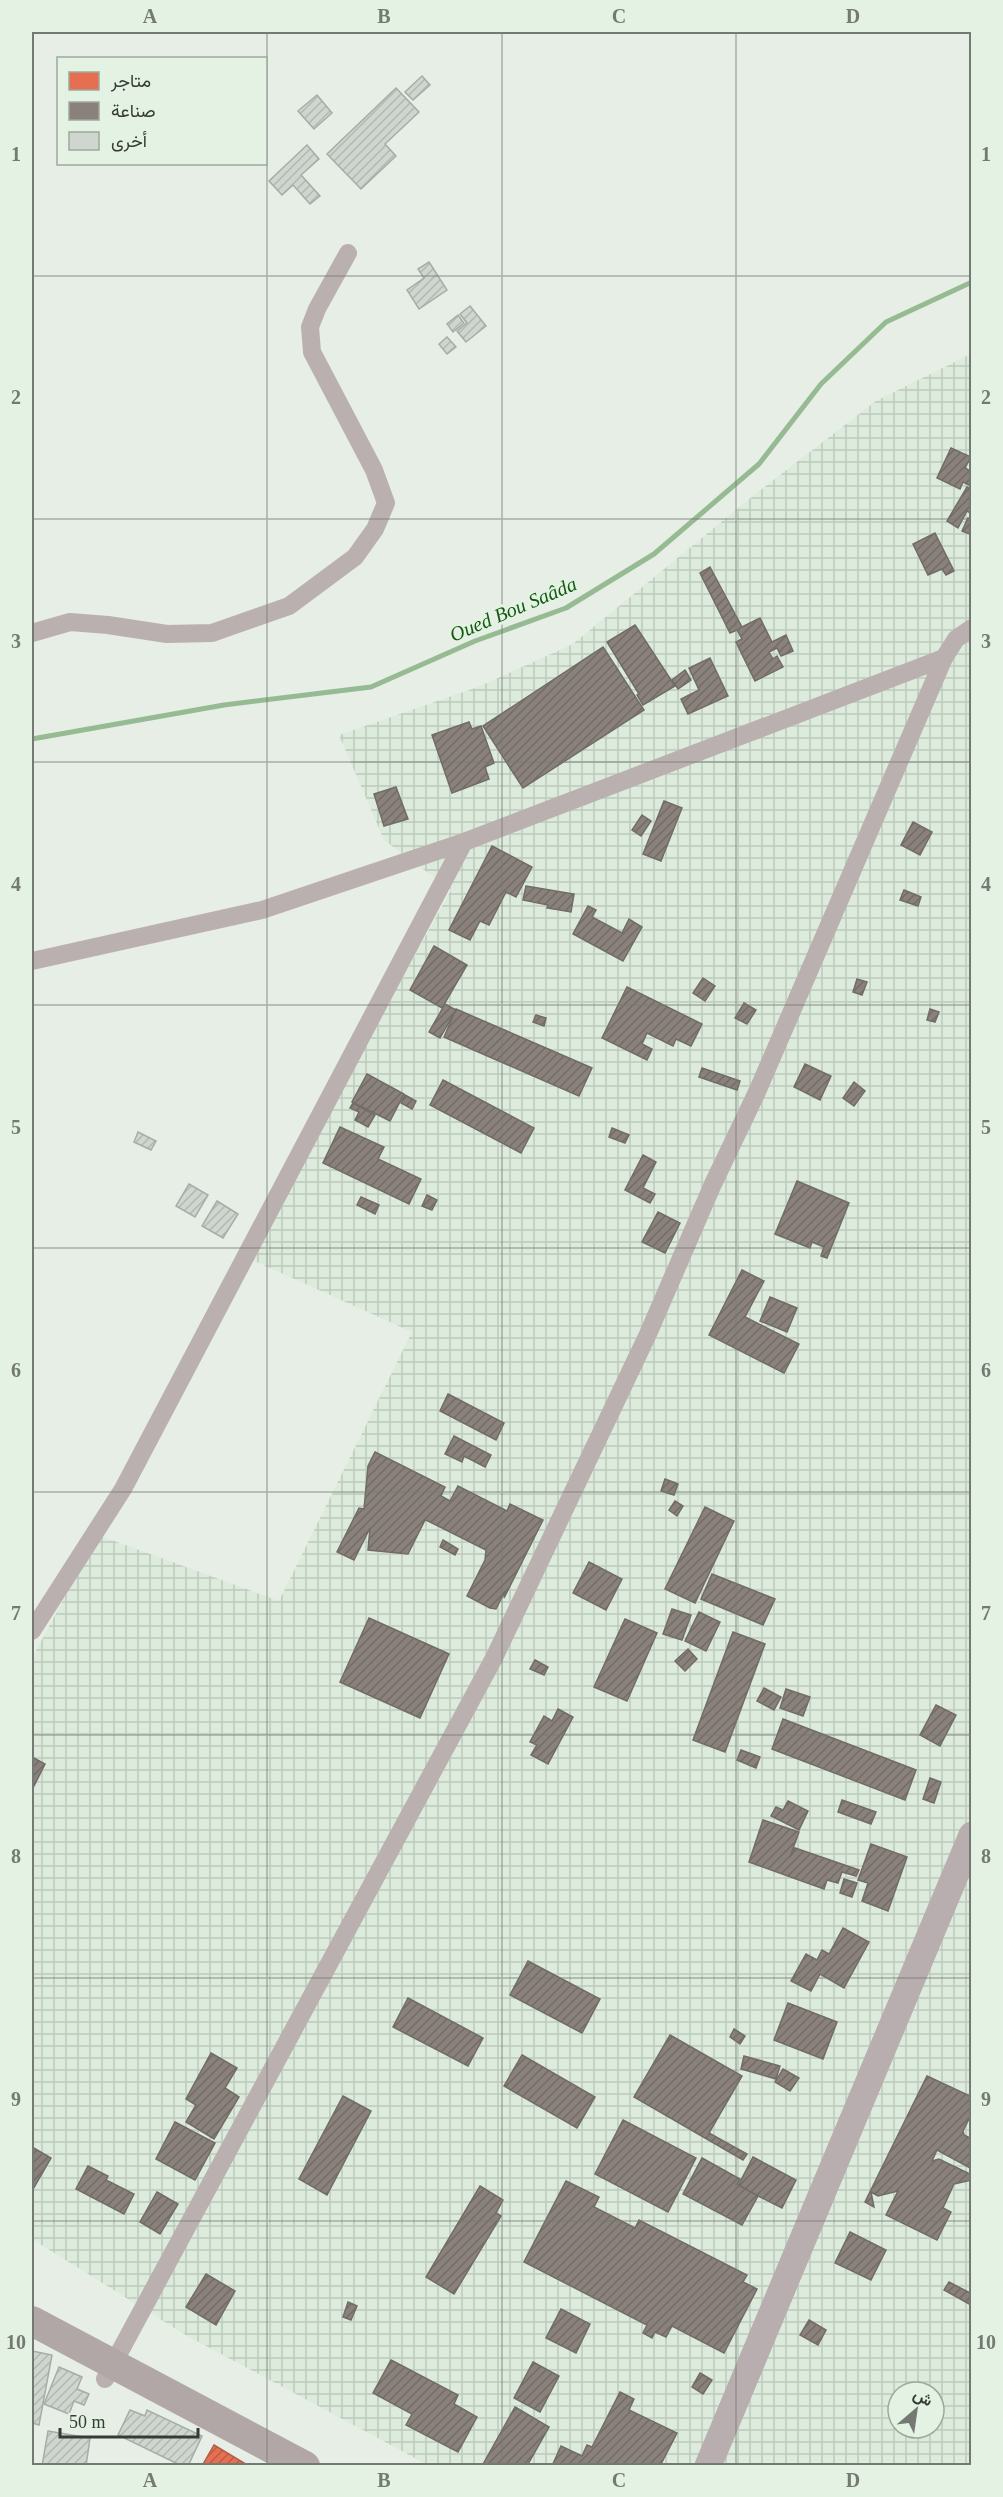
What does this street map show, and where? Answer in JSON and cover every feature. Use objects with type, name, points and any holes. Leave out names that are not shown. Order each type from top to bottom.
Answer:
[{"type":"main road","points":[[708,2466],[972,1835]]},
{"type":"main road","points":[[32,2321],[109,2372],[263,2466]]},
{"type":"main road","points":[[32,2340],[109,2372],[305,2466]]},
{"type":"street","points":[[32,633],[70,622],[167,634],[212,633],[289,606],[355,557],[375,529],[386,503],[374,470],[312,352],[310,327],[317,309],[348,254]]},
{"type":"street","points":[[109,2372],[494,1658],[648,1334],[757,1092],[944,658],[956,639],[972,628]]},
{"type":"street","points":[[32,961],[262,910],[464,842],[944,658]]},
{"type":"street","points":[[32,1631],[123,1489],[464,842]]},
{"type":"shaded area","points":[[971,354],[971,2465],[428,2465],[184,2334],[32,2239],[32,1658],[98,1535],[279,1601],[412,1332],[248,1258],[451,890],[384,840],[339,735],[478,687],[573,644],[753,496],[876,401]]},
{"type":"building: متاجر","points":[[214,2445],[249,2466],[202,2466]]},
{"type":"building: صناعة","points":[[951,448],[971,457],[965,468],[972,472],[972,489],[963,482],[960,489],[937,478]]},
{"type":"building: صناعة","points":[[967,487],[972,490],[972,514],[967,511],[958,528],[947,521]]},
{"type":"building: صناعة","points":[[968,518],[972,519],[972,535],[962,531]]},
{"type":"building: صناعة","points":[[935,533],[954,571],[946,575],[942,569],[928,575],[913,544]]},
{"type":"building: صناعة","points":[[710,567],[742,627],[760,618],[772,642],[786,635],[793,651],[781,656],[777,648],[769,652],[773,659],[777,656],[783,667],[755,681],[736,642],[742,639],[737,630],[730,633],[700,573]]},
{"type":"building: صناعة","points":[[635,625],[675,686],[643,705],[637,695],[639,694],[607,642]]},
{"type":"building: صناعة","points":[[603,647],[644,710],[523,788],[483,726]]},
{"type":"building: صناعة","points":[[710,658],[728,696],[688,714],[681,699],[699,690],[689,668]]},
{"type":"building: صناعة","points":[[685,670],[691,680],[678,689],[672,680]]},
{"type":"building: صناعة","points":[[469,722],[472,729],[481,726],[494,763],[485,767],[489,779],[452,793],[432,735]]},
{"type":"building: صناعة","points":[[396,787],[408,819],[384,826],[374,794]]},
{"type":"building: صناعة","points":[[664,801],[682,808],[661,861],[643,854]]},
{"type":"building: صناعة","points":[[642,815],[651,821],[641,836],[632,830]]},
{"type":"building: صناعة","points":[[913,822],[932,832],[920,855],[901,845]]},
{"type":"building: صناعة","points":[[492,846],[532,867],[516,897],[506,892],[489,925],[480,921],[470,940],[449,930]]},
{"type":"building: صناعة","points":[[526,886],[574,894],[571,912],[547,908],[548,905],[523,900]]},
{"type":"building: صناعة","points":[[904,890],[921,897],[918,906],[900,900]]},
{"type":"building: صناعة","points":[[588,906],[596,910],[592,917],[622,933],[629,919],[642,927],[623,961],[573,934]]},
{"type":"building: صناعة","points":[[434,946],[467,965],[442,1008],[410,990]]},
{"type":"building: صناعة","points":[[703,978],[715,986],[705,1001],[693,993]]},
{"type":"building: صناعة","points":[[857,979],[867,982],[862,995],[853,992]]},
{"type":"building: صناعة","points":[[627,987],[702,1024],[691,1046],[676,1039],[673,1046],[647,1033],[642,1044],[652,1049],[647,1060],[602,1038]]},
{"type":"building: صناعة","points":[[744,1003],[756,1010],[747,1024],[735,1018]]},
{"type":"building: صناعة","points":[[445,1004],[456,1010],[440,1038],[429,1032]]},
{"type":"building: صناعة","points":[[456,1009],[592,1068],[579,1096],[444,1037]]},
{"type":"building: صناعة","points":[[930,1009],[939,1012],[935,1022],[927,1020]]},
{"type":"building: صناعة","points":[[536,1015],[546,1018],[544,1026],[533,1022]]},
{"type":"building: صناعة","points":[[805,1064],[831,1076],[820,1100],[794,1087]]},
{"type":"building: صناعة","points":[[702,1068],[740,1081],[737,1090],[699,1077]]},
{"type":"building: صناعة","points":[[367,1074],[404,1094],[390,1121],[352,1102]]},
{"type":"building: صناعة","points":[[443,1080],[534,1128],[521,1153],[430,1105]]},
{"type":"building: صناعة","points":[[854,1082],[865,1091],[854,1106],[843,1098]]},
{"type":"building: صناعة","points":[[405,1095],[416,1101],[412,1109],[401,1103]]},
{"type":"building: صناعة","points":[[353,1103],[375,1115],[368,1127],[355,1120],[359,1112],[350,1108]]},
{"type":"building: صناعة","points":[[340,1127],[384,1147],[378,1159],[421,1179],[409,1204],[323,1163]]},
{"type":"building: صناعة","points":[[612,1128],[629,1135],[625,1143],[609,1137]]},
{"type":"building: صناعة","points":[[643,1155],[656,1162],[643,1188],[655,1194],[650,1203],[625,1190]]},
{"type":"building: صناعة","points":[[797,1181],[849,1203],[827,1258],[821,1256],[824,1247],[812,1242],[810,1248],[775,1234]]},
{"type":"building: صناعة","points":[[427,1195],[437,1200],[432,1210],[422,1206]]},
{"type":"building: صناعة","points":[[361,1197],[379,1205],[375,1214],[357,1205]]},
{"type":"building: صناعة","points":[[658,1212],[680,1223],[665,1253],[642,1242]]},
{"type":"building: صناعة","points":[[742,1270],[764,1281],[745,1317],[799,1344],[784,1373],[709,1335]]},
{"type":"building: صناعة","points":[[770,1297],[797,1308],[787,1332],[760,1321]]},
{"type":"building: صناعة","points":[[448,1394],[504,1423],[496,1440],[440,1411]]},
{"type":"building: صناعة","points":[[454,1436],[491,1455],[485,1467],[464,1456],[462,1462],[445,1454]]},
{"type":"building: صناعة","points":[[375,1452],[445,1487],[441,1496],[450,1501],[458,1486],[507,1511],[510,1504],[543,1520],[504,1598],[505,1591],[496,1609],[467,1596],[485,1560],[486,1550],[428,1521],[425,1520],[408,1554],[368,1550],[370,1528],[354,1560],[337,1552],[359,1508],[364,1509],[368,1466]]},
{"type":"building: صناعة","points":[[665,1479],[678,1484],[674,1495],[661,1491]]},
{"type":"building: صناعة","points":[[675,1501],[683,1506],[677,1516],[669,1510]]},
{"type":"building: صناعة","points":[[705,1507],[734,1521],[695,1603],[665,1589]]},
{"type":"building: صناعة","points":[[443,1540],[458,1549],[455,1555],[440,1547]]},
{"type":"building: صناعة","points":[[589,1562],[622,1579],[606,1610],[573,1593]]},
{"type":"building: صناعة","points":[[712,1574],[775,1599],[763,1625],[701,1599]]},
{"type":"building: صناعة","points":[[672,1609],[691,1615],[682,1640],[663,1634]]},
{"type":"building: صناعة","points":[[699,1612],[720,1622],[706,1651],[685,1641]]},
{"type":"building: صناعة","points":[[369,1618],[449,1654],[420,1718],[340,1682]]},
{"type":"building: صناعة","points":[[625,1619],[657,1633],[627,1701],[594,1687]]},
{"type":"building: صناعة","points":[[733,1632],[765,1644],[725,1752],[693,1740]]},
{"type":"building: صناعة","points":[[688,1649],[697,1659],[685,1671],[675,1661]]},
{"type":"building: صناعة","points":[[535,1660],[548,1667],[544,1675],[530,1669]]},
{"type":"building: صناعة","points":[[764,1688],[781,1697],[774,1710],[757,1701]]},
{"type":"building: صناعة","points":[[786,1689],[810,1697],[803,1716],[780,1708]]},
{"type":"building: صناعة","points":[[936,1705],[956,1715],[940,1746],[920,1735]]},
{"type":"building: صناعة","points":[[558,1709],[573,1717],[548,1764],[531,1755],[537,1745],[530,1742],[544,1716],[552,1721]]},
{"type":"building: صناعة","points":[[783,1719],[916,1770],[905,1800],[772,1749]]},
{"type":"building: صناعة","points":[[741,1750],[760,1757],[756,1768],[737,1760]]},
{"type":"building: صناعة","points":[[32,1757],[45,1764],[32,1790]]},
{"type":"building: صناعة","points":[[930,1778],[941,1782],[934,1803],[923,1799]]},
{"type":"building: صناعة","points":[[842,1800],[876,1812],[871,1824],[838,1812]]},
{"type":"building: صناعة","points":[[788,1801],[808,1811],[799,1830],[771,1816],[776,1807],[783,1810]]},
{"type":"building: صناعة","points":[[763,1820],[799,1832],[790,1857],[795,1848],[859,1870],[856,1876],[842,1872],[838,1883],[827,1880],[824,1889],[749,1862]]},
{"type":"building: صناعة","points":[[871,1844],[907,1857],[888,1911],[862,1901],[868,1883],[858,1880]]},
{"type":"building: صناعة","points":[[844,1879],[857,1883],[852,1897],[840,1893]]},
{"type":"building: صناعة","points":[[843,1928],[869,1942],[844,1988],[820,1974],[811,1991],[791,1981],[806,1954],[817,1960],[822,1950],[829,1954]]},
{"type":"building: صناعة","points":[[528,1961],[600,1999],[582,2033],[510,1995]]},
{"type":"building: صناعة","points":[[408,1998],[483,2038],[468,2066],[393,2027]]},
{"type":"building: صناعة","points":[[788,2003],[837,2022],[823,2059],[774,2040]]},
{"type":"building: صناعة","points":[[734,2029],[745,2036],[740,2044],[730,2037]]},
{"type":"building: صناعة","points":[[670,2035],[742,2076],[709,2133],[747,2154],[743,2160],[634,2097]]},
{"type":"building: صناعة","points":[[211,2053],[237,2068],[225,2088],[239,2097],[214,2139],[186,2122],[196,2105],[186,2099]]},
{"type":"building: صناعة","points":[[522,2055],[595,2097],[577,2128],[504,2086]]},
{"type":"building: صناعة","points":[[744,2056],[780,2066],[776,2079],[741,2069]]},
{"type":"building: صناعة","points":[[783,2069],[799,2078],[790,2091],[775,2082]]},
{"type":"building: صناعة","points":[[927,2076],[972,2097],[972,2120],[969,2119],[963,2131],[964,2135],[972,2139],[972,2169],[937,2150],[932,2161],[939,2159],[972,2175],[972,2180],[954,2184],[943,2208],[951,2212],[937,2240],[886,2215],[898,2191],[878,2196],[871,2192],[874,2207],[865,2202]]},
{"type":"building: صناعة","points":[[343,2096],[371,2111],[327,2195],[299,2179]]},
{"type":"building: صناعة","points":[[623,2120],[696,2158],[668,2212],[595,2174]]},
{"type":"building: صناعة","points":[[175,2122],[215,2143],[195,2180],[156,2159]]},
{"type":"building: صناعة","points":[[32,2147],[51,2158],[32,2191]]},
{"type":"building: صناعة","points":[[753,2157],[796,2180],[782,2208],[738,2186]]},
{"type":"building: صناعة","points":[[702,2158],[740,2179],[737,2184],[758,2196],[742,2225],[683,2194]]},
{"type":"building: صناعة","points":[[88,2166],[108,2176],[106,2180],[134,2194],[124,2214],[76,2189]]},
{"type":"building: صناعة","points":[[566,2181],[599,2197],[594,2207],[635,2228],[639,2220],[747,2275],[743,2282],[757,2289],[724,2353],[672,2326],[666,2337],[655,2332],[652,2338],[643,2333],[647,2325],[524,2262]]},
{"type":"building: صناعة","points":[[480,2186],[503,2200],[496,2213],[501,2216],[454,2294],[426,2277]]},
{"type":"building: صناعة","points":[[157,2192],[178,2204],[160,2234],[140,2222]]},
{"type":"building: صناعة","points":[[850,2232],[886,2250],[871,2280],[835,2263]]},
{"type":"building: صناعة","points":[[206,2274],[235,2291],[216,2325],[186,2307]]},
{"type":"building: صناعة","points":[[949,2282],[972,2294],[971,2305],[944,2290]]},
{"type":"building: صناعة","points":[[348,2302],[357,2306],[351,2320],[343,2317]]},
{"type":"building: صناعة","points":[[561,2309],[590,2324],[576,2353],[546,2338]]},
{"type":"building: صناعة","points":[[809,2320],[826,2330],[818,2345],[800,2335]]},
{"type":"building: صناعة","points":[[391,2360],[458,2395],[454,2404],[477,2417],[458,2452],[406,2425],[412,2414],[373,2393]]},
{"type":"building: صناعة","points":[[533,2362],[559,2376],[540,2412],[514,2398]]},
{"type":"building: صناعة","points":[[700,2373],[712,2380],[703,2394],[692,2387]]},
{"type":"building: صناعة","points":[[620,2392],[634,2399],[629,2410],[677,2433],[660,2466],[552,2466],[561,2446],[582,2456],[587,2445],[592,2447]]},
{"type":"building: صناعة","points":[[515,2407],[549,2427],[527,2466],[482,2466]]},
{"type":"building: أخرى","points":[[422,76],[430,85],[413,100],[405,92]]},
{"type":"building: أخرى","points":[[396,88],[419,112],[385,144],[396,156],[361,189],[327,154]]},
{"type":"building: أخرى","points":[[317,95],[332,113],[314,129],[298,111]]},
{"type":"building: أخرى","points":[[307,145],[319,159],[301,175],[320,196],[310,204],[293,185],[282,195],[269,181]]},
{"type":"building: أخرى","points":[[429,262],[447,290],[419,309],[407,290],[424,278],[418,269]]},
{"type":"building: أخرى","points":[[470,306],[486,326],[466,342],[457,331],[467,323],[460,314]]},
{"type":"building: أخرى","points":[[458,315],[464,323],[453,332],[447,324]]},
{"type":"building: أخرى","points":[[447,337],[456,347],[447,354],[439,344]]},
{"type":"building: أخرى","points":[[138,1132],[156,1141],[151,1150],[134,1142]]},
{"type":"building: أخرى","points":[[189,1184],[208,1195],[195,1217],[176,1206]]},
{"type":"building: أخرى","points":[[217,1201],[238,1214],[223,1238],[202,1226]]},
{"type":"building: أخرى","points":[[32,2351],[52,2355],[39,2425],[32,2423]]},
{"type":"building: أخرى","points":[[59,2367],[82,2377],[77,2389],[89,2394],[84,2405],[74,2401],[69,2414],[44,2404]]},
{"type":"building: أخرى","points":[[130,2410],[145,2416],[147,2410],[202,2436],[188,2466],[182,2466],[118,2435]]},
{"type":"building: أخرى","points":[[48,2431],[90,2438],[86,2466],[42,2466]]},
{"type":"waterway","name":"Oued Bou Saâda","points":[[32,739],[224,705],[371,687],[475,641],[566,608],[654,554],[759,464],[821,384],[886,322],[972,282]]}]
